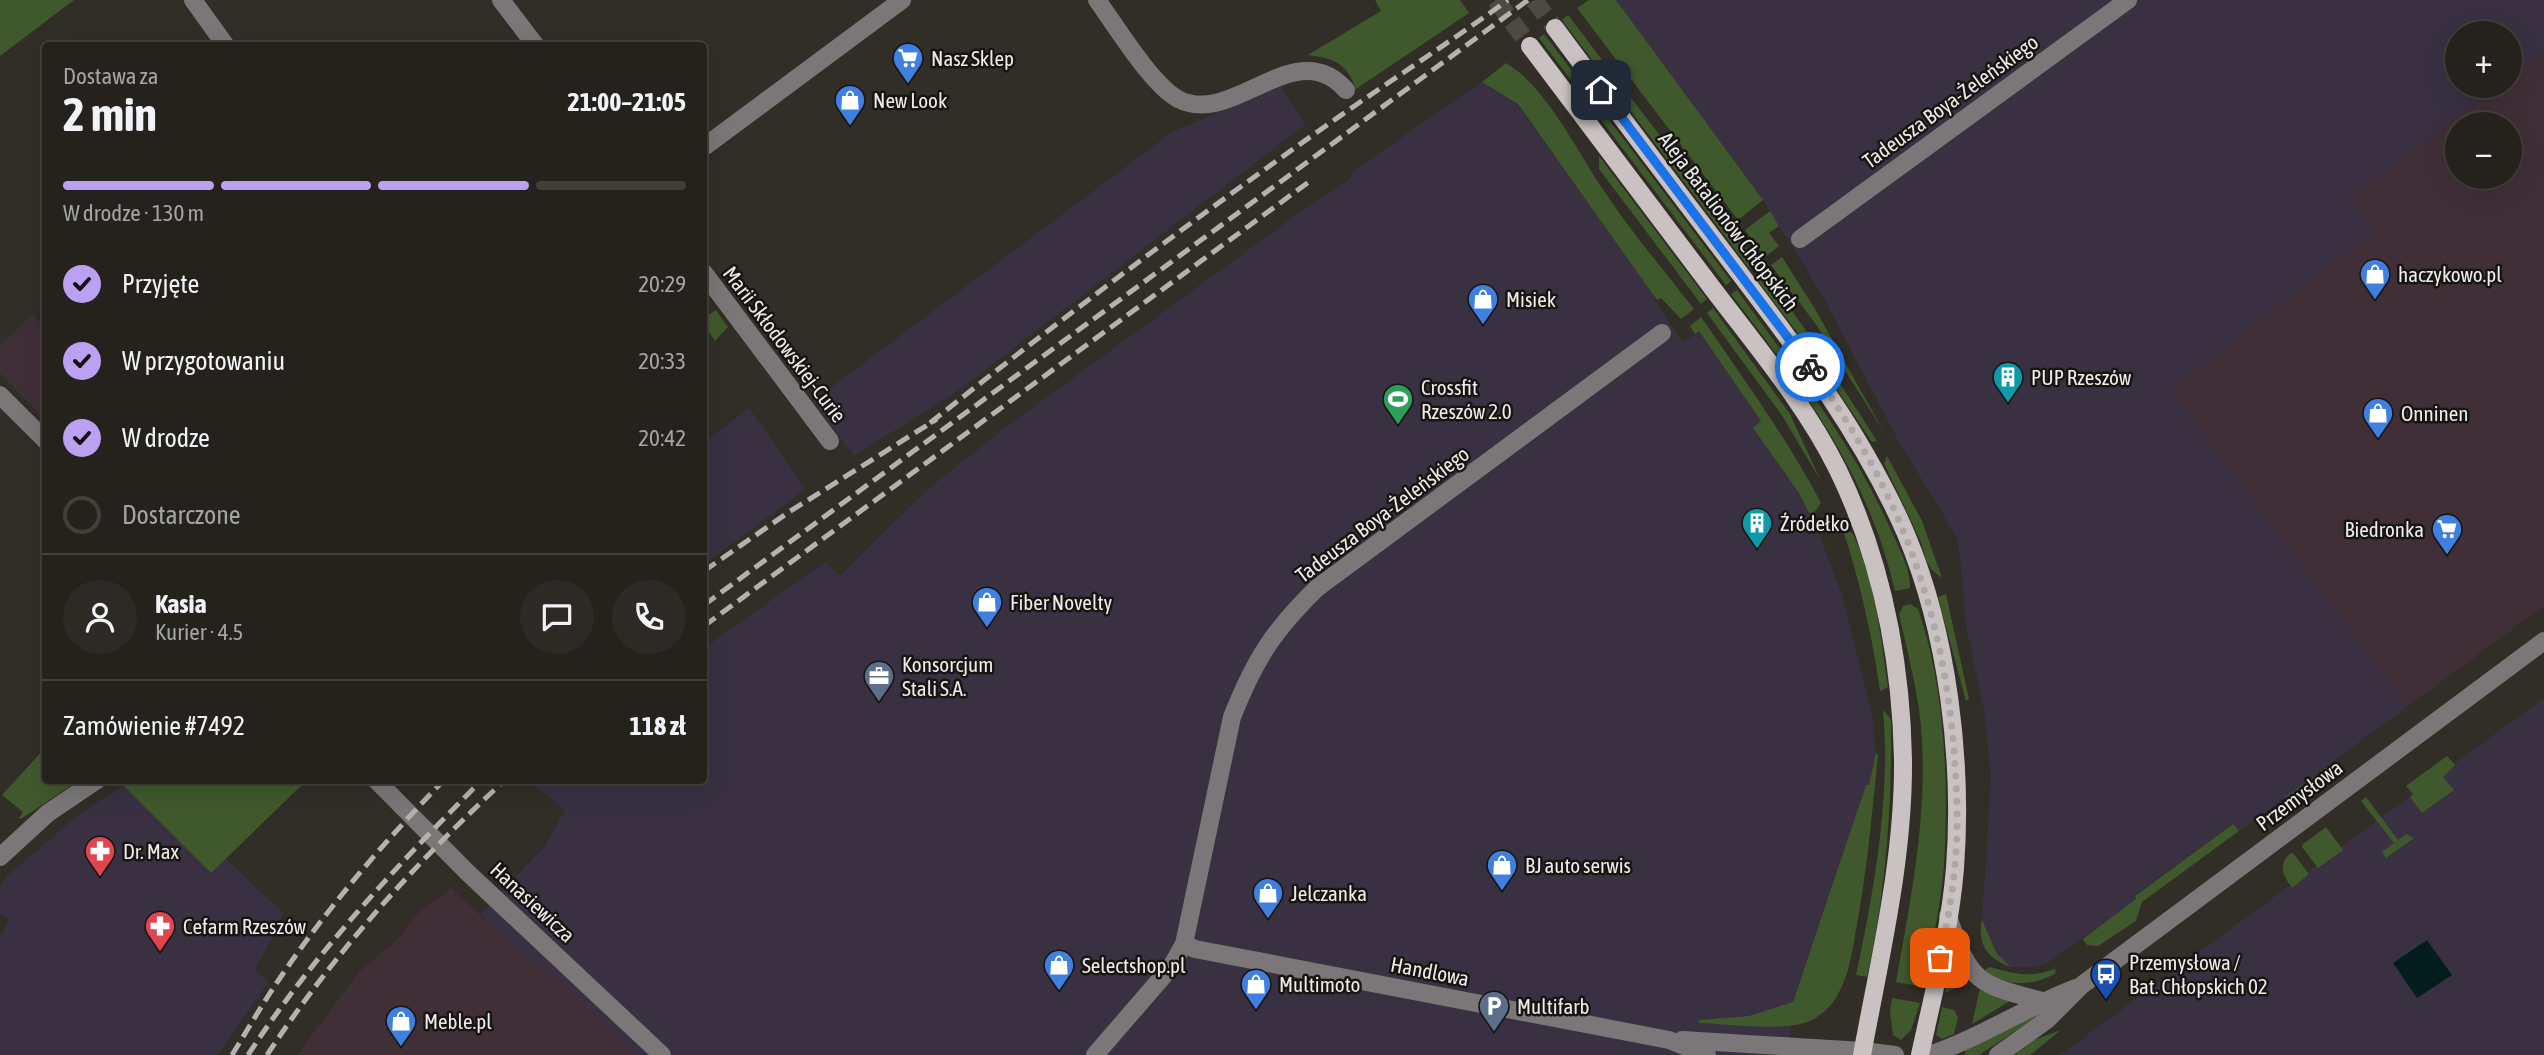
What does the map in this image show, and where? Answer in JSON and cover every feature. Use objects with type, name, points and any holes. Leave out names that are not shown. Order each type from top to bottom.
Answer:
[{"type":"main road","name":"Aleja Batalionów Chłopskich","points":[[1555,28],[1821,383],[1868,458],[1907,537],[1936,627],[1952,724],[1957,800],[1955,872],[1920,1055]]},
{"type":"main road","points":[[1530,46],[1777,373],[1837,467],[1872,552],[1887,609],[1896,661],[1903,761],[1901,813],[1891,901],[1863,1053]]},
{"type":"street","points":[[193,0],[223,42]]},
{"type":"street","points":[[501,0],[533,42]]},
{"type":"street","points":[[707,145],[902,0]]},
{"type":"street","points":[[1097,0],[1155,78],[1180,100],[1209,105],[1281,76],[1305,70],[1336,78],[1346,90]]},
{"type":"street","name":"Tadeusza Boya-Żeleńskiego","points":[[1800,239],[2128,0]]},
{"type":"street","name":"Marii Skłodowskiej-Curie","points":[[707,277],[830,442]]},
{"type":"street","name":"Tadeusza Boya-Żeleńskiego","points":[[1095,1055],[1171,967],[1184,944],[1232,716],[1246,682],[1276,630],[1317,588],[1662,333]]},
{"type":"street","points":[[0,395],[42,437]]},
{"type":"street","name":"Przemysłowa","points":[[1998,1055],[2047,1020],[2082,985],[2544,641]]},
{"type":"street","points":[[0,857],[48,813],[91,784]]},
{"type":"street","name":"Hanasiewicza","points":[[380,784],[468,873],[662,1055]]},
{"type":"street","points":[[1948,916],[1961,953],[1973,974],[1988,985],[2042,1001]]},
{"type":"street","name":"Handlowa","points":[[1184,944],[1195,949],[1669,1040],[1895,1055]]},
{"type":"street","name":"Przemysłowa","points":[[1929,1055],[2082,985]]},
{"type":"street","name":"Handlowa","points":[[1669,1040],[1707,1055]]},
{"type":"shaded area","points":[[1616,0],[2544,0],[2544,54],[2522,70],[2522,21],[2445,21],[2445,98],[2485,98],[2465,112],[2445,112],[2445,127],[2350,196],[2375,230],[2170,390],[2407,707],[2239,831],[2232,824],[2135,895],[2137,899],[2048,963],[2034,967],[2011,967],[1997,954],[1982,920],[1991,777],[1984,711],[1967,631],[1958,539],[1898,440],[1826,302],[1760,196]]},
{"type":"shaded area","points":[[2544,54],[2544,606],[2407,707],[2170,390],[2374,230],[2350,196],[2445,127],[2445,189],[2522,189],[2522,112],[2465,112],[2485,98],[2522,98],[2522,70]]},
{"type":"shaded area","points":[[1482,82],[1517,104],[1649,287],[1683,343],[1699,331],[1761,421],[1753,428],[1799,493],[1821,539],[1842,595],[1872,714],[1876,753],[1869,786],[1866,785],[1793,1002],[1789,1055],[635,1055],[561,983],[507,940],[480,914],[545,846],[565,810],[533,784],[707,784],[707,646],[825,562],[840,576],[928,489],[1006,427],[1311,204],[1350,179],[1353,171]]},
{"type":"shaded area","points":[[1281,86],[1306,124],[955,393],[854,456],[813,401],[1172,132]]},
{"type":"shaded area","points":[[33,313],[42,325],[42,417],[0,373],[0,345]]},
{"type":"shaded area","points":[[749,408],[806,489],[707,562],[707,440]]},
{"type":"shaded area","points":[[2544,698],[2544,1055],[2060,1055],[2413,794]]},
{"type":"shaded area","points":[[124,786],[211,873],[225,858],[284,914],[255,970],[269,981],[218,1055],[0,1055],[0,936],[10,920],[0,914],[0,887],[6,877],[82,812]]},
{"type":"shaded area","points":[[451,888],[507,940],[561,983],[635,1055],[297,1055],[359,972],[396,941],[419,912]]},
{"type":"green space","points":[[0,0],[74,0],[0,56]]},
{"type":"green space","points":[[1375,0],[1460,0],[1469,13],[1356,89],[1344,67],[1332,60],[1308,55],[1381,11]]},
{"type":"green space","points":[[1589,0],[1616,0],[1763,200],[1738,220],[1577,8]]},
{"type":"green space","points":[[1568,15],[1757,263],[1749,268],[1562,20]]},
{"type":"green space","points":[[1544,34],[1731,281],[1726,285],[1539,38]]},
{"type":"green space","points":[[1506,63],[1520,73],[1546,102],[1611,201],[1694,309],[1681,319],[1661,298],[1657,300],[1518,104],[1482,82]]},
{"type":"green space","points":[[1599,156],[1707,299],[1701,304],[1599,169]]},
{"type":"green space","points":[[1770,211],[1779,226],[1769,233],[1779,246],[1765,257],[1745,230]]},
{"type":"green space","points":[[1782,257],[1815,309],[1884,432],[1815,323],[1771,265]]},
{"type":"green space","points":[[1763,271],[1805,329],[1877,441],[1872,442],[1812,352],[1755,277]]},
{"type":"green space","points":[[1737,290],[1800,376],[1858,465],[1900,550],[1910,588],[1895,591],[1883,548],[1850,470],[1808,399],[1731,294]]},
{"type":"green space","points":[[1713,308],[1790,414],[1821,481],[1781,414],[1707,313]]},
{"type":"green space","points":[[716,310],[728,327],[715,341],[707,329],[707,316]]},
{"type":"green space","points":[[1701,317],[1764,408],[1808,479],[1821,503],[1811,517],[1799,493],[1753,428],[1761,421],[1699,331],[1695,334],[1690,326]]},
{"type":"green space","points":[[1887,456],[1922,521],[1942,578],[1932,570],[1926,560],[1921,542],[1884,463]]},
{"type":"green space","points":[[1842,527],[1853,534],[1872,590],[1888,687],[1880,691],[1865,608]]},
{"type":"green space","points":[[1946,594],[1969,699],[1966,701],[1938,597]]},
{"type":"green space","points":[[1910,604],[1918,609],[1934,670],[1945,769],[1943,880],[1924,987],[1896,982],[1918,846],[1923,777],[1919,709],[1899,614],[1903,606]]},
{"type":"green space","points":[[1883,710],[1891,719],[1889,816],[1879,913],[1867,977],[1856,975],[1875,877],[1883,809]]},
{"type":"green space","points":[[42,751],[42,784],[74,784],[21,819],[19,818],[23,812],[2,795]]},
{"type":"green space","points":[[1876,753],[1878,755],[1860,908],[1847,972],[1835,1000],[1818,1016],[1799,1024],[1771,1027],[1699,1023],[1699,1020],[1749,1016],[1793,1002],[1866,785],[1869,785]]},
{"type":"green space","points":[[2447,756],[2455,765],[2443,777],[2454,790],[2422,813],[2410,797],[2413,794],[2406,786]]},
{"type":"green space","points":[[2331,764],[2332,776],[2296,804],[2284,798]]},
{"type":"green space","points":[[127,784],[303,784],[211,873],[124,786]]},
{"type":"green space","points":[[2366,797],[2398,840],[2406,834],[2414,838],[2386,858],[2382,852],[2394,843],[2361,801]]},
{"type":"green space","points":[[2233,824],[2239,831],[2142,902],[2136,921],[2098,946],[2087,945],[2083,939],[2136,899],[2135,896]]},
{"type":"green space","points":[[2326,827],[2343,850],[2318,868],[2302,847]]},
{"type":"green space","points":[[2291,853],[2309,874],[2292,888],[2283,870],[2284,861]]},
{"type":"green space","points":[[1982,920],[1997,954],[2011,967],[1996,960],[1986,950],[1981,937]]},
{"type":"green space","points":[[1951,960],[1965,976],[1964,983],[1945,992]]},
{"type":"green space","points":[[1989,967],[2021,974],[2037,974],[2055,969],[2056,973],[2038,981],[2020,983],[2002,980],[1984,971]]},
{"type":"green space","points":[[1980,988],[2010,1001],[1972,1024]]},
{"type":"green space","points":[[1892,998],[1920,1003],[1911,1030],[1901,1040],[1893,1035],[1890,1012]]},
{"type":"green space","points":[[1942,1007],[1954,1010],[1958,1018],[1954,1034],[1942,1039],[1936,1035]]},
{"type":"green space","points":[[2043,1007],[2046,1011],[1979,1055],[1965,1055],[1965,1049]]},
{"type":"green space","points":[[2061,1030],[2030,1055],[2015,1055],[2034,1040]]},
{"type":"water","points":[[2427,940],[2452,975],[2417,998],[2393,963]]},
{"type":"tunnel","points":[[1496,0],[1530,46]]},
{"type":"tunnel","points":[[1534,0],[1555,28]]},
{"type":"railway","points":[[930,423],[1221,201],[1508,0]]},
{"type":"railway","points":[[707,603],[1528,0]]},
{"type":"railway","points":[[707,624],[1310,181]]},
{"type":"railway","points":[[707,569],[789,512],[937,419]]},
{"type":"railway","points":[[232,1055],[274,987],[317,926],[378,851],[440,784]]},
{"type":"railway","points":[[248,1055],[300,981],[358,911],[478,784]]},
{"type":"railway","points":[[267,1055],[320,981],[377,910],[501,784]]},
{"type":"way so far","points":[[1810,367],[1848,424],[1886,491],[1907,537],[1936,627],[1952,724],[1957,800],[1955,872],[1940,958]]},
{"type":"place","name":"Nasz Sklep","points":[[908,85]]},
{"type":"place","name":"New Look","points":[[850,127]]},
{"type":"place","name":"haczykowo.pl","points":[[2375,301]]},
{"type":"place","name":"Misiek","points":[[1483,326]]},
{"type":"place","name":"PUP Rzeszów","points":[[2008,404]]},
{"type":"place","name":"Crossfit Rzeszów 2.0","points":[[1398,426]]},
{"type":"place","name":"Onninen","points":[[2378,440]]},
{"type":"place","name":"Źródełko","points":[[1757,550]]},
{"type":"place","name":"Biedronka","points":[[2447,556]]},
{"type":"place","name":"Fiber Novelty","points":[[987,629]]},
{"type":"place","name":"Konsorcjum Stali S.A.","points":[[879,703]]},
{"type":"place","name":"Dr. Max","points":[[100,878]]},
{"type":"place","name":"BJ auto serwis","points":[[1502,892]]},
{"type":"place","name":"Jelczanka","points":[[1268,920]]},
{"type":"place","name":"Cefarm Rzeszów","points":[[160,953]]},
{"type":"place","name":"Selectshop.pl","points":[[1059,992]]},
{"type":"place","name":"Przemysłowa / Bat. Chłopskich 02","points":[[2106,1001]]},
{"type":"place","name":"Multimoto","points":[[1256,1011]]},
{"type":"place","name":"Multifarb","points":[[1494,1033]]},
{"type":"place","name":"Meble.pl","points":[[401,1048]]},
{"type":"route","points":[[1601,90],[1810,367]]}]
